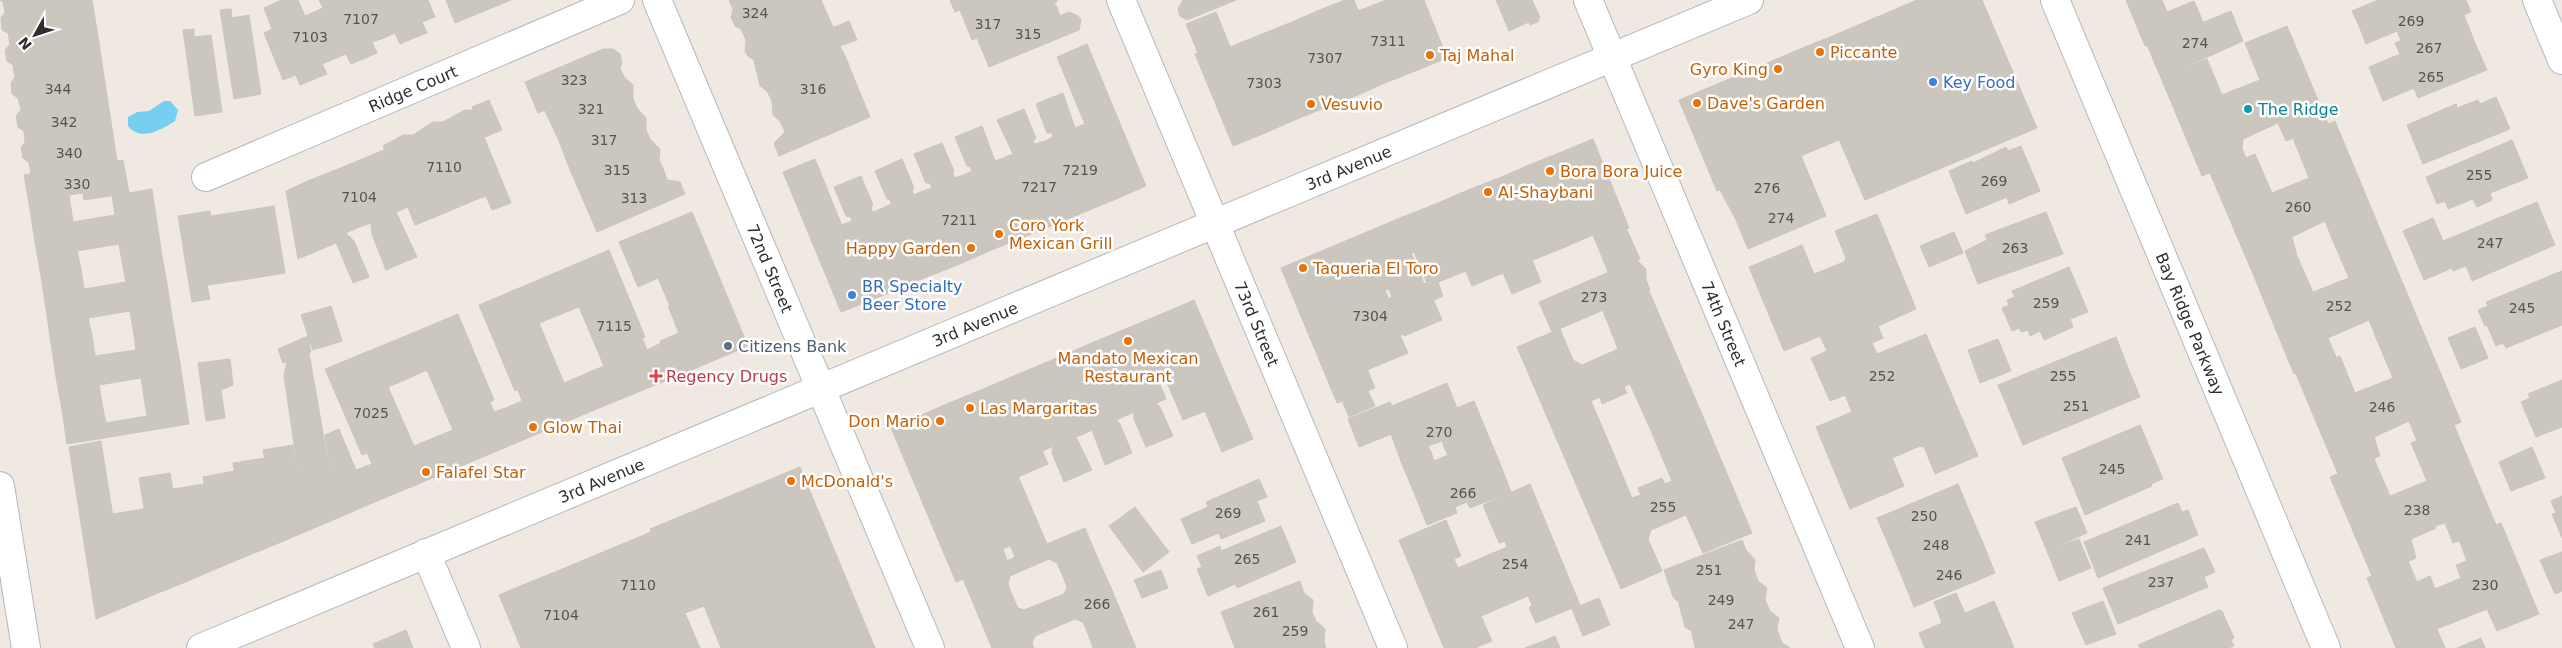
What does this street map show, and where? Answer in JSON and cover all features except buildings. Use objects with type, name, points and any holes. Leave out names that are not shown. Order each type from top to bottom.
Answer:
[{"type":"street","name":"Ridge Court","points":[[206,177],[620,0]]},
{"type":"street","name":"72nd Street","points":[[657,0],[930,648]]},
{"type":"street","name":"73rd Street","points":[[1121,0],[1393,648]]},
{"type":"street","name":"74th Street","points":[[1588,0],[1860,648]]},
{"type":"street","name":"3rd Avenue","points":[[201,648],[1749,0]]},
{"type":"street","name":"Bay Ridge Parkway","points":[[2055,0],[2326,648]]},
{"type":"street","points":[[2537,0],[2562,60]]},
{"type":"street","points":[[0,486],[26,648]]},
{"type":"street","points":[[426,553],[466,648]]},
{"type":"water","points":[[164,101],[170,101],[178,110],[175,121],[164,128],[145,134],[133,131],[128,126],[128,117],[137,112],[149,111]]},
{"type":"place","name":"Piccante","points":[[1820,52]]},
{"type":"place","name":"Taj Mahal","points":[[1430,55]]},
{"type":"place","name":"Gyro King","points":[[1778,69]]},
{"type":"place","name":"Key Food","points":[[1933,82]]},
{"type":"place","name":"Dave's Garden","points":[[1697,103]]},
{"type":"place","name":"Vesuvio","points":[[1311,104]]},
{"type":"place","name":"The Ridge","points":[[2248,109]]},
{"type":"place","name":"Bora Bora Juice","points":[[1550,171]]},
{"type":"place","name":"Al-Shaybani","points":[[1488,192]]},
{"type":"place","name":"Coro York Mexican Grill","points":[[999,234]]},
{"type":"place","name":"Happy Garden","points":[[971,248]]},
{"type":"place","name":"Taqueria El Toro","points":[[1303,268]]},
{"type":"place","name":"BR Specialty Beer Store","points":[[852,295]]},
{"type":"place","name":"Mandato Mexican Restaurant","points":[[1128,341]]},
{"type":"place","name":"Citizens Bank","points":[[728,346]]},
{"type":"place","name":"Regency Drugs","points":[[656,376]]},
{"type":"place","name":"Las Margaritas","points":[[970,408]]},
{"type":"place","name":"Don Mario","points":[[940,421]]},
{"type":"place","name":"Glow Thai","points":[[533,427]]},
{"type":"place","name":"Falafel Star","points":[[426,472]]},
{"type":"place","name":"McDonald's","points":[[791,481]]}]
